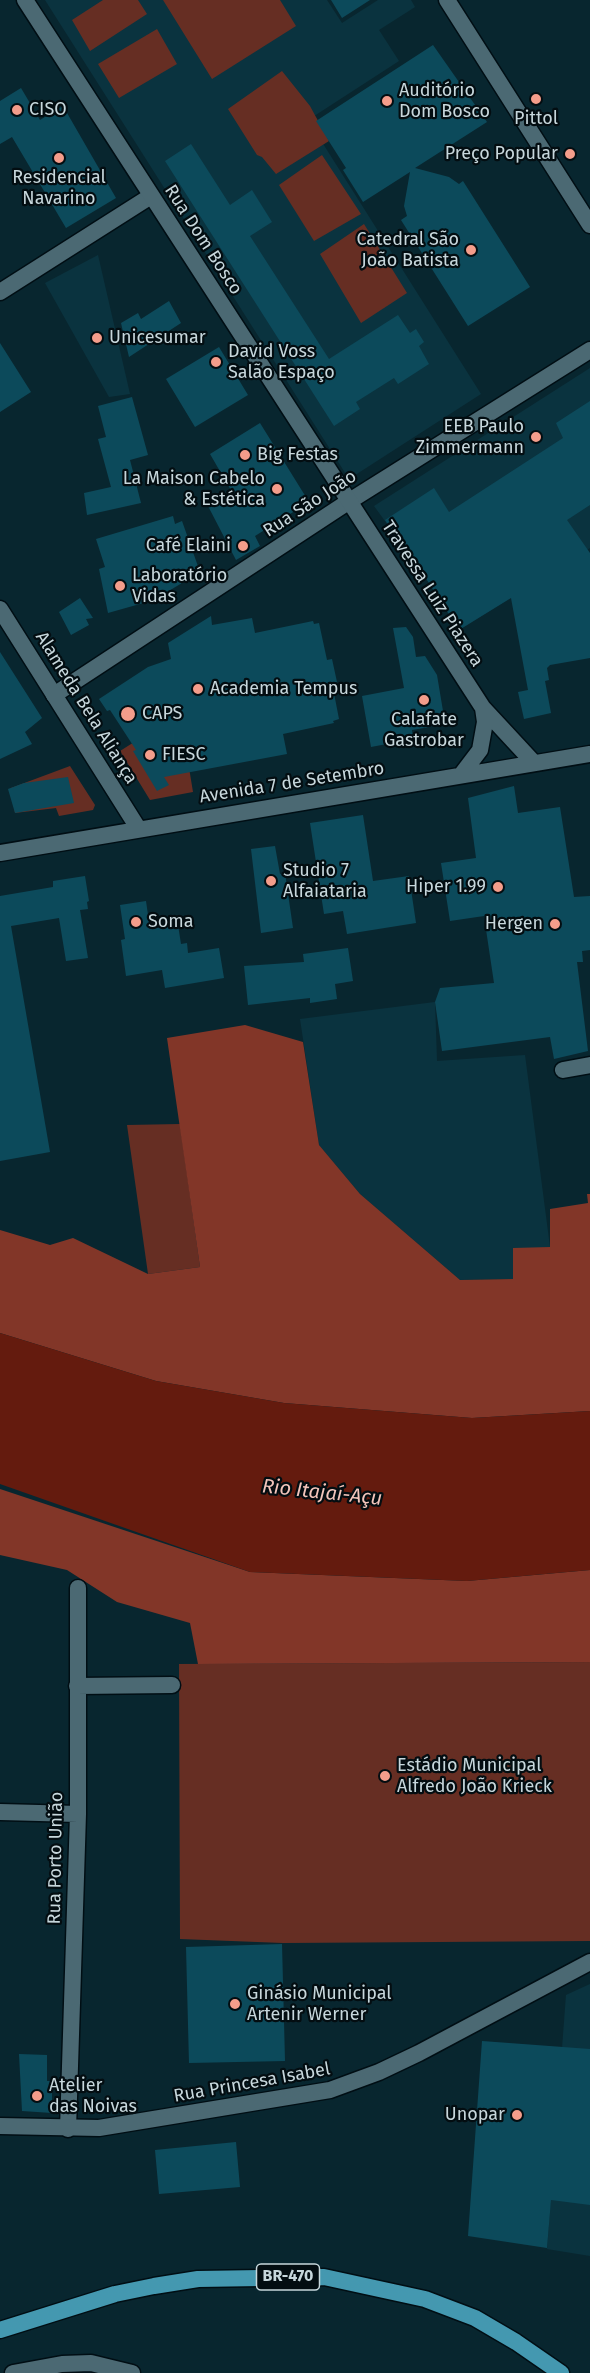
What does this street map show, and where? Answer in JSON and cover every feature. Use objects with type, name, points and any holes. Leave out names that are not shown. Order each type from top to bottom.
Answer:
[{"type":"highway","name":"BR-470","points":[[0,2330],[115,2295],[154,2286],[198,2279],[324,2277],[425,2299],[475,2318],[516,2342],[561,2373]]},
{"type":"street","name":"Rua Dom Bosco","points":[[25,0],[348,502]]},
{"type":"street","points":[[447,0],[590,225]]},
{"type":"street","points":[[0,292],[151,196]]},
{"type":"street","name":"Rua São João","points":[[54,695],[348,502],[590,350]]},
{"type":"street","name":"Travessa Luiz Piazera","points":[[348,502],[483,708],[534,763]]},
{"type":"street","name":"Alameda Bela Aliança","points":[[0,609],[138,828]]},
{"type":"street","points":[[461,775],[480,750],[485,729],[483,708]]},
{"type":"street","name":"Avenida 7 de Setembro","points":[[0,853],[138,828],[590,754]]},
{"type":"street","points":[[563,1070],[590,1065]]},
{"type":"street","name":"Rua Porto União","points":[[68,2129],[78,1814],[78,1588]]},
{"type":"street","points":[[77,1686],[172,1685]]},
{"type":"street","points":[[0,1812],[78,1814]]},
{"type":"street","name":"Rua Princesa Isabel","points":[[0,2126],[68,2129],[131,2125],[306,2095],[352,2083],[419,2054],[590,1962]]},
{"type":"street","points":[[13,2373],[62,2364],[91,2363],[132,2373]]},
{"type":"shaded area","points":[[45,0],[327,0],[342,23],[378,0],[411,0],[415,7],[379,30],[399,61],[308,120],[481,394],[349,479]]},
{"type":"shaded area","points":[[103,0],[138,0],[147,14],[90,51],[72,20]]},
{"type":"shaded area","points":[[163,0],[280,0],[296,26],[212,79]]},
{"type":"shaded area","points":[[157,29],[177,64],[119,98],[98,64]]},
{"type":"shaded area","points":[[282,71],[310,106],[329,141],[276,174],[262,157],[257,155],[228,109]]},
{"type":"shaded area","points":[[322,155],[361,214],[314,241],[279,185]]},
{"type":"shaded area","points":[[364,224],[407,293],[361,323],[320,254]]},
{"type":"shaded area","name":"Unicesumar","points":[[98,255],[130,394],[109,397],[45,283]]},
{"type":"shaded area","name":"EEB Paulo Zimmermann","points":[[590,368],[590,548],[459,630],[405,545],[398,529],[393,532],[374,506]]},
{"type":"shaded area","points":[[180,713],[193,792],[150,800],[120,751]]},
{"type":"shaded area","points":[[70,766],[95,805],[93,810],[59,816],[56,808],[15,813],[11,788]]},
{"type":"shaded area","points":[[435,1002],[437,1061],[525,1055],[550,1247],[513,1279],[460,1280],[360,1194],[319,1145],[300,1019]]},
{"type":"shaded area","points":[[245,1025],[303,1042],[319,1145],[360,1194],[460,1280],[513,1279],[513,1248],[550,1247],[550,1209],[588,1203],[587,1194],[590,1194],[590,1411],[472,1418],[284,1403],[156,1381],[0,1333],[0,1230],[50,1245],[73,1238],[148,1274],[200,1267],[167,1038]]},
{"type":"shaded area","points":[[180,1124],[200,1267],[148,1274],[127,1125]]},
{"type":"shaded area","points":[[0,1489],[250,1572],[467,1581],[590,1570],[590,1662],[198,1664],[190,1623],[117,1602],[67,1570],[0,1555]]},
{"type":"shaded area","name":"Estádio Municipal Alfredo João Krieck","points":[[590,1662],[590,1941],[283,1943],[180,1939],[179,1664]]},
{"type":"shaded area","points":[[590,1984],[590,2256],[547,2249],[566,1995]]},
{"type":"water","name":"Rio Itajaí-Açu","points":[[0,1333],[156,1381],[284,1403],[472,1418],[590,1411],[590,1570],[467,1581],[250,1572],[0,1484]]},
{"type":"building","points":[[331,0],[370,0],[342,18]]},
{"type":"building","points":[[433,45],[487,122],[415,168],[449,177],[459,184],[463,181],[530,287],[468,326],[401,220],[407,216],[404,206],[410,172],[363,202],[343,170],[346,168],[316,121]]},
{"type":"building","name":"Residencial Navarino","points":[[21,88],[40,120],[63,106],[116,198],[66,228],[12,137],[0,144],[0,101]]},
{"type":"building","points":[[191,144],[230,205],[252,190],[272,222],[250,236],[329,359],[398,315],[410,333],[416,329],[424,342],[419,346],[429,364],[398,384],[394,378],[356,402],[360,409],[334,426],[165,161]]},
{"type":"building","points":[[169,301],[181,323],[129,357],[121,323],[138,313],[141,319]]},
{"type":"building","points":[[0,343],[31,392],[0,412]]},
{"type":"building","points":[[219,347],[248,395],[195,427],[166,379]]},
{"type":"building","points":[[132,397],[148,455],[130,460],[141,503],[87,515],[84,493],[111,487],[98,439],[106,437],[98,406]]},
{"type":"building","name":"EEB Paulo Zimmermann","points":[[590,401],[590,505],[567,520],[590,553],[590,658],[550,665],[547,668],[549,680],[545,681],[551,713],[524,719],[518,692],[528,690],[511,598],[459,630],[395,530],[393,532],[385,520],[434,488],[449,512],[563,438],[556,423]]},
{"type":"building","points":[[260,423],[309,502],[255,536],[260,546],[236,560],[208,506],[232,492],[210,454]]},
{"type":"building","points":[[173,516],[175,524],[182,521],[200,572],[154,600],[108,613],[99,569],[105,567],[96,539]]},
{"type":"building","points":[[80,598],[93,618],[86,619],[89,625],[71,635],[59,612]]},
{"type":"building","points":[[211,616],[212,625],[252,618],[255,633],[313,621],[314,624],[319,623],[327,660],[332,659],[337,682],[332,683],[339,719],[333,721],[334,723],[283,734],[287,754],[164,777],[169,785],[157,791],[133,751],[136,750],[110,710],[107,711],[99,699],[148,667],[171,659],[168,643]]},
{"type":"building","points":[[406,627],[413,637],[416,657],[425,656],[437,675],[444,717],[429,720],[430,727],[412,730],[413,739],[371,747],[362,696],[404,688],[393,628]]},
{"type":"building","points":[[0,652],[42,718],[25,732],[32,744],[0,759]]},
{"type":"building","points":[[68,777],[74,803],[15,813],[8,789],[24,783]]},
{"type":"building","name":"Hergen","points":[[514,786],[518,813],[560,807],[574,897],[590,896],[590,950],[582,951],[583,962],[577,962],[588,1051],[554,1059],[550,1037],[442,1051],[435,1002],[440,988],[494,983],[484,916],[450,921],[441,863],[476,858],[468,798]]},
{"type":"building","points":[[363,815],[373,881],[409,876],[416,923],[347,934],[343,911],[324,914],[310,823]]},
{"type":"building","points":[[275,846],[280,874],[285,873],[293,928],[261,933],[251,849]]},
{"type":"building","points":[[85,876],[88,909],[80,910],[88,958],[66,961],[59,918],[11,926],[50,1152],[0,1161],[0,896],[53,887],[53,881]]},
{"type":"building","points":[[146,901],[150,929],[178,925],[181,944],[187,943],[188,953],[219,948],[224,978],[165,988],[162,970],[126,976],[121,940],[125,939],[120,905]]},
{"type":"building","points":[[348,948],[353,981],[335,984],[337,999],[310,1003],[310,998],[248,1005],[244,966],[304,962],[303,954]]},
{"type":"building","name":"Ginásio Municipal Artenir Werner","points":[[282,1944],[285,2061],[189,2063],[186,1947]]},
{"type":"building","name":"Unopar","points":[[482,2041],[590,2049],[590,2205],[551,2200],[547,2248],[468,2236]]},
{"type":"building","name":"Atelier das Noivas","points":[[19,2054],[47,2055],[47,2081],[52,2081],[52,2113],[22,2111]]},
{"type":"building","points":[[236,2142],[240,2187],[159,2194],[155,2150]]},
{"type":"place","name":"Pittol","points":[[536,99]]},
{"type":"place","name":"Auditório Dom Bosco","points":[[387,101]]},
{"type":"place","name":"CISO","points":[[17,110]]},
{"type":"place","name":"Preço Popular","points":[[570,154]]},
{"type":"place","name":"Residencial Navarino","points":[[59,158]]},
{"type":"place","name":"Catedral São João Batista","points":[[471,250]]},
{"type":"place","name":"Unicesumar","points":[[97,338]]},
{"type":"place","name":"David Voss Salão Espaço","points":[[216,362]]},
{"type":"place","name":"EEB Paulo Zimmermann","points":[[536,437]]},
{"type":"place","name":"Big Festas","points":[[245,455]]},
{"type":"place","name":"La Maison Cabelo & Estética","points":[[277,489]]},
{"type":"place","name":"Café Elaini","points":[[243,546]]},
{"type":"place","name":"Laboratório Vidas","points":[[120,586]]},
{"type":"place","name":"Academia Tempus","points":[[198,689]]},
{"type":"place","name":"Calafate Gastrobar","points":[[424,700]]},
{"type":"place","name":"CAPS","points":[[128,714]]},
{"type":"place","name":"FIESC","points":[[150,755]]},
{"type":"place","name":"Studio 7 Alfaiataria","points":[[271,881]]},
{"type":"place","name":"Hiper 1.99","points":[[498,887]]},
{"type":"place","name":"Soma","points":[[136,922]]},
{"type":"place","name":"Hergen","points":[[555,924]]},
{"type":"place","name":"Estádio Municipal Alfredo João Krieck","points":[[385,1776]]},
{"type":"place","name":"Ginásio Municipal Artenir Werner","points":[[235,2004]]},
{"type":"place","name":"Atelier das Noivas","points":[[37,2096]]},
{"type":"place","name":"Unopar","points":[[517,2115]]}]
